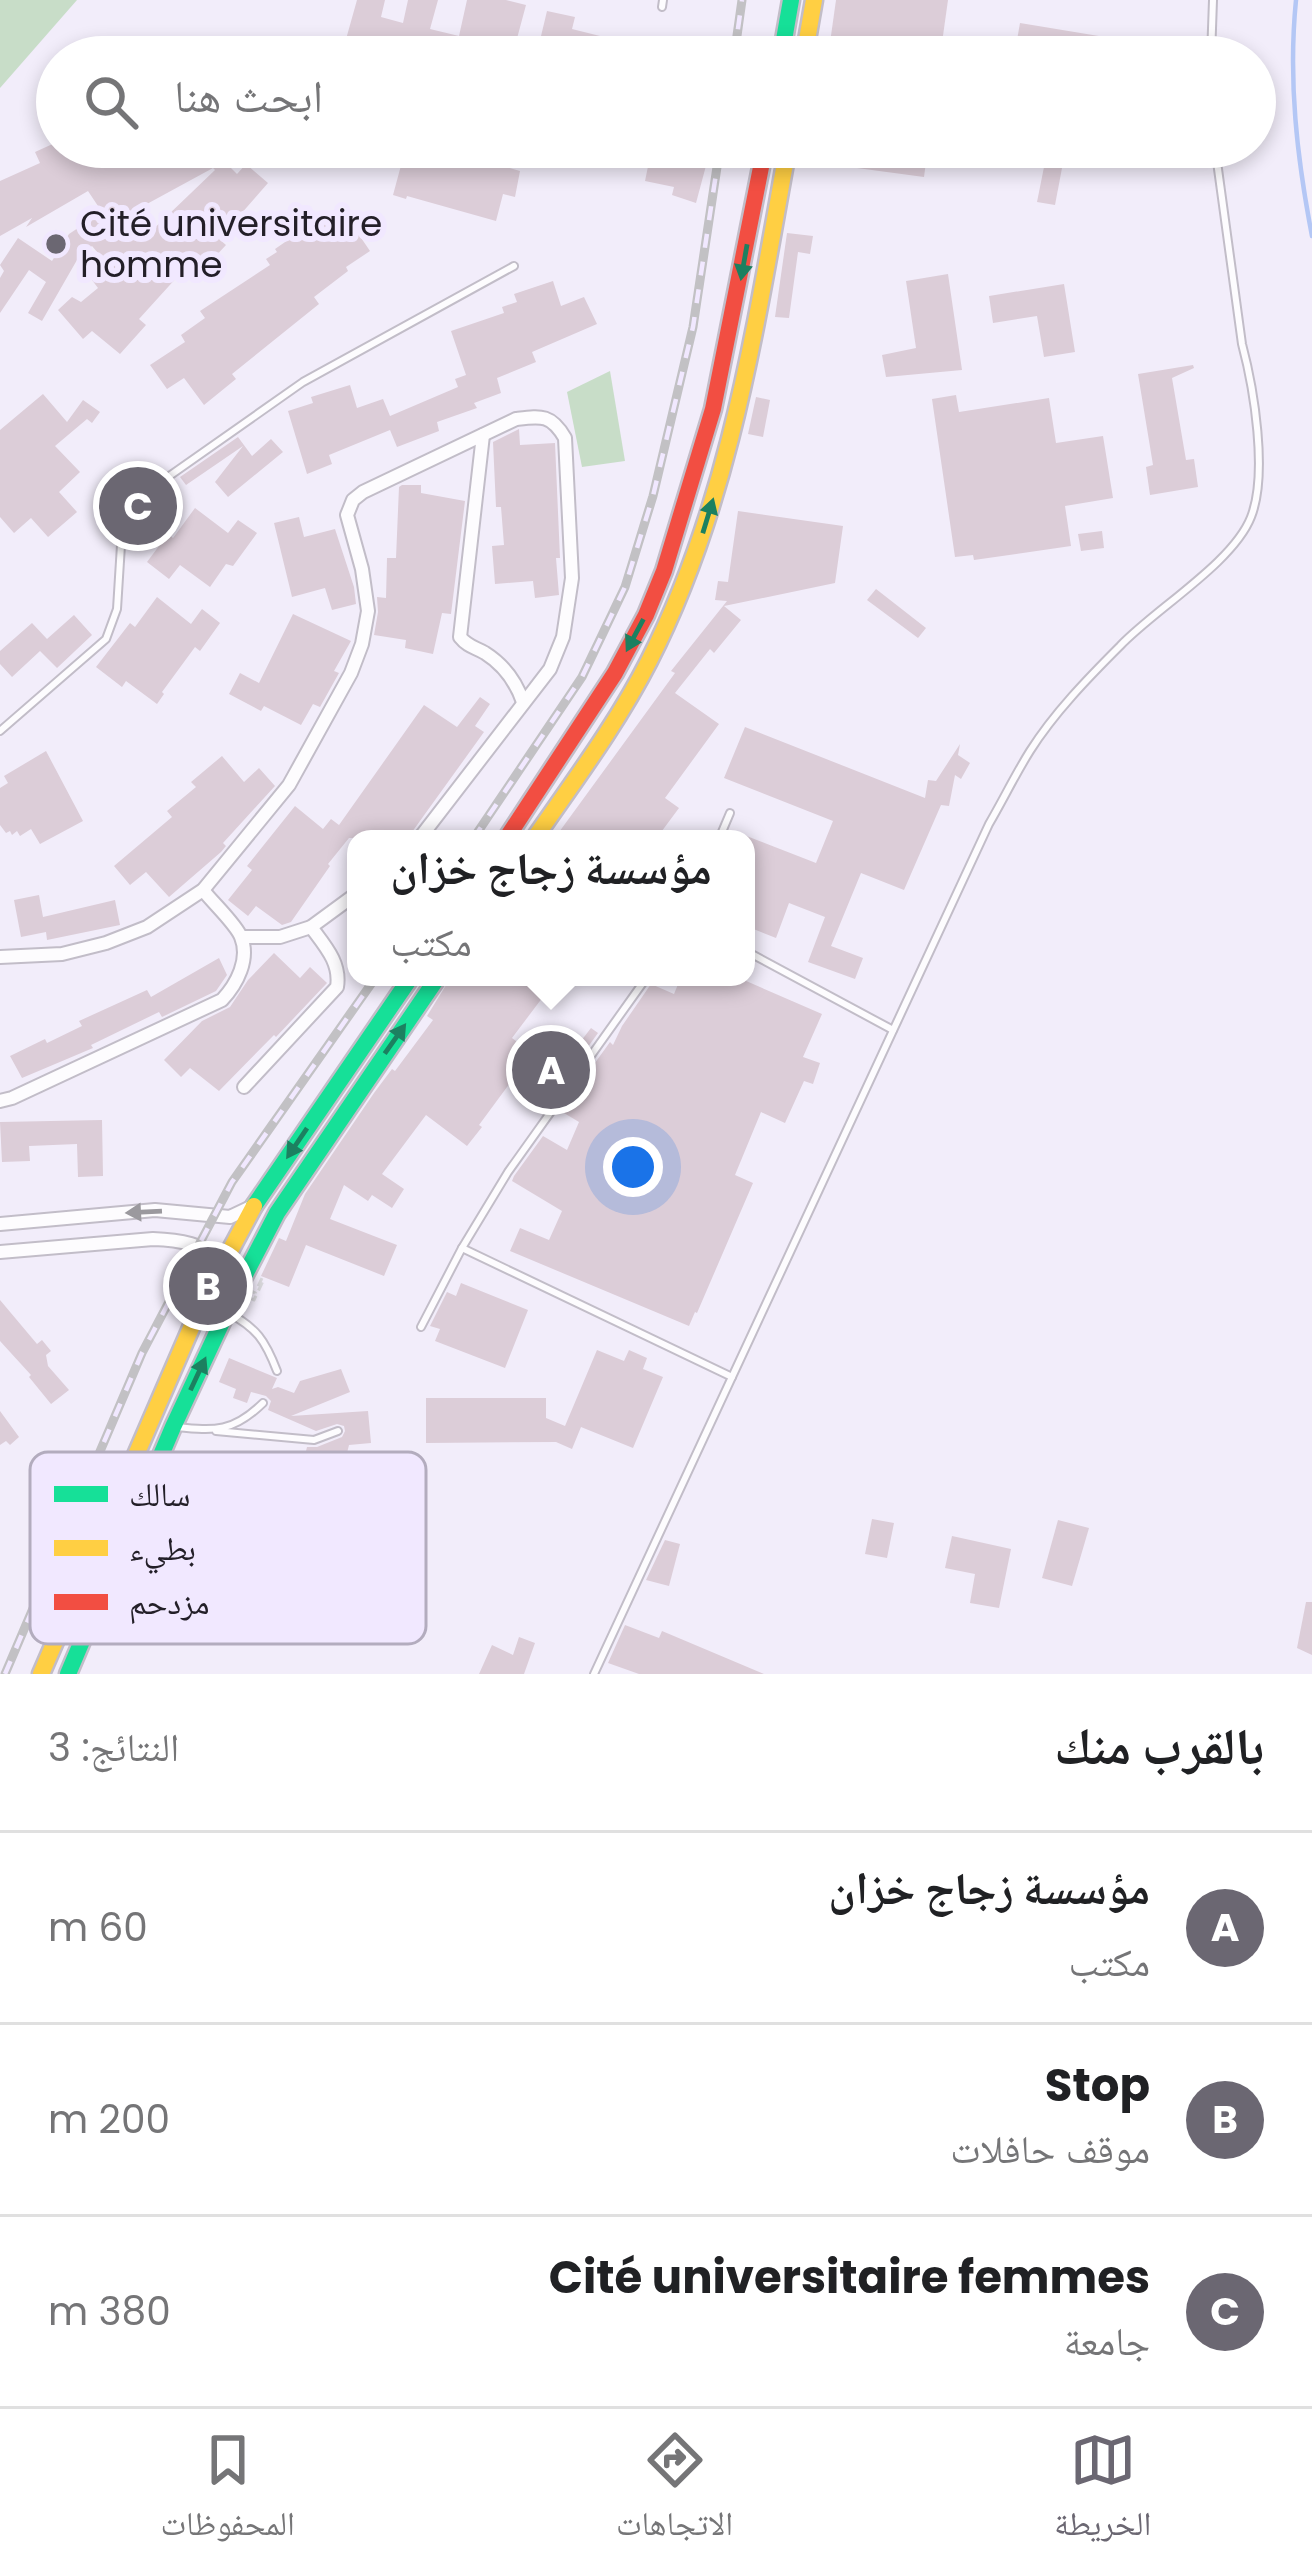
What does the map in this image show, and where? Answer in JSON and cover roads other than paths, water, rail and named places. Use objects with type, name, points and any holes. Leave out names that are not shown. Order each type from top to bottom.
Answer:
[{"type":"main road","points":[[785,36],[791,0]]},
{"type":"main road","points":[[808,36],[814,0]]},
{"type":"main road","points":[[512,830],[599,703],[646,614],[672,551],[705,444],[732,328],[760,168]]},
{"type":"main road","points":[[540,830],[620,715],[697,551],[744,379],[784,168]]},
{"type":"main road","points":[[136,1452],[256,1202],[405,986]]},
{"type":"main road","points":[[161,1452],[278,1213],[432,986]]},
{"type":"main road","points":[[41,1674],[54,1644]]},
{"type":"main road","points":[[68,1674],[81,1644]]},
{"type":"street","points":[[0,957],[62,954],[106,943],[146,927],[203,890],[289,785],[357,658],[368,611],[346,514],[353,500],[516,419],[541,416],[557,424],[565,438],[572,578],[563,637],[550,669],[426,830]]},
{"type":"street","points":[[483,435],[460,637],[511,676],[523,702]]},
{"type":"street","points":[[0,1101],[222,1000],[237,984],[242,937],[203,890]]},
{"type":"street","points":[[242,937],[280,937],[311,927],[347,901]]},
{"type":"street","points":[[244,1087],[337,987],[339,974],[332,956],[311,927]]},
{"type":"street","points":[[0,1224],[155,1210],[230,1217],[256,1202]]},
{"type":"street","points":[[0,1252],[154,1239],[197,1245],[224,1261]]},
{"type":"lane","points":[[1212,36],[1214,0]]},
{"type":"lane","points":[[594,1674],[989,824],[1031,749],[1123,642],[1208,568],[1249,522],[1258,494],[1258,464],[1250,374],[1218,168]]},
{"type":"lane","points":[[0,731],[106,640],[117,609],[122,530],[128,513],[148,491],[303,382],[514,266]]},
{"type":"lane","points":[[723,830],[730,813]]},
{"type":"lane","points":[[755,956],[893,1030]]},
{"type":"lane","points":[[422,1328],[508,1172],[641,986]]},
{"type":"lane","points":[[462,1248],[732,1377]]},
{"type":"lane","points":[[227,1312],[250,1324],[267,1345],[277,1371]]},
{"type":"lane","points":[[216,1431],[244,1421],[262,1403]]},
{"type":"lane","points":[[172,1427],[314,1439],[338,1431]]},
{"type":"waterway","points":[[1296,0],[1295,119],[1312,236]]},
{"type":"railway","points":[[737,36],[742,0]]},
{"type":"railway","points":[[479,830],[582,677],[625,587],[653,496],[693,327],[717,168]]},
{"type":"railway","points":[[100,1452],[142,1353],[232,1182],[370,986]]},
{"type":"railway","points":[[5,1674],[30,1615]]},
{"type":"place","name":"Cité universitaire homme","points":[[56,244]]},
{"type":"place","name":"Cité universitaire femmes","points":[[138,506]]},
{"type":"place","name":"مؤسسة زجاج خزان","points":[[551,1070]]},
{"type":"place","name":"Stop","points":[[208,1286]]}]
